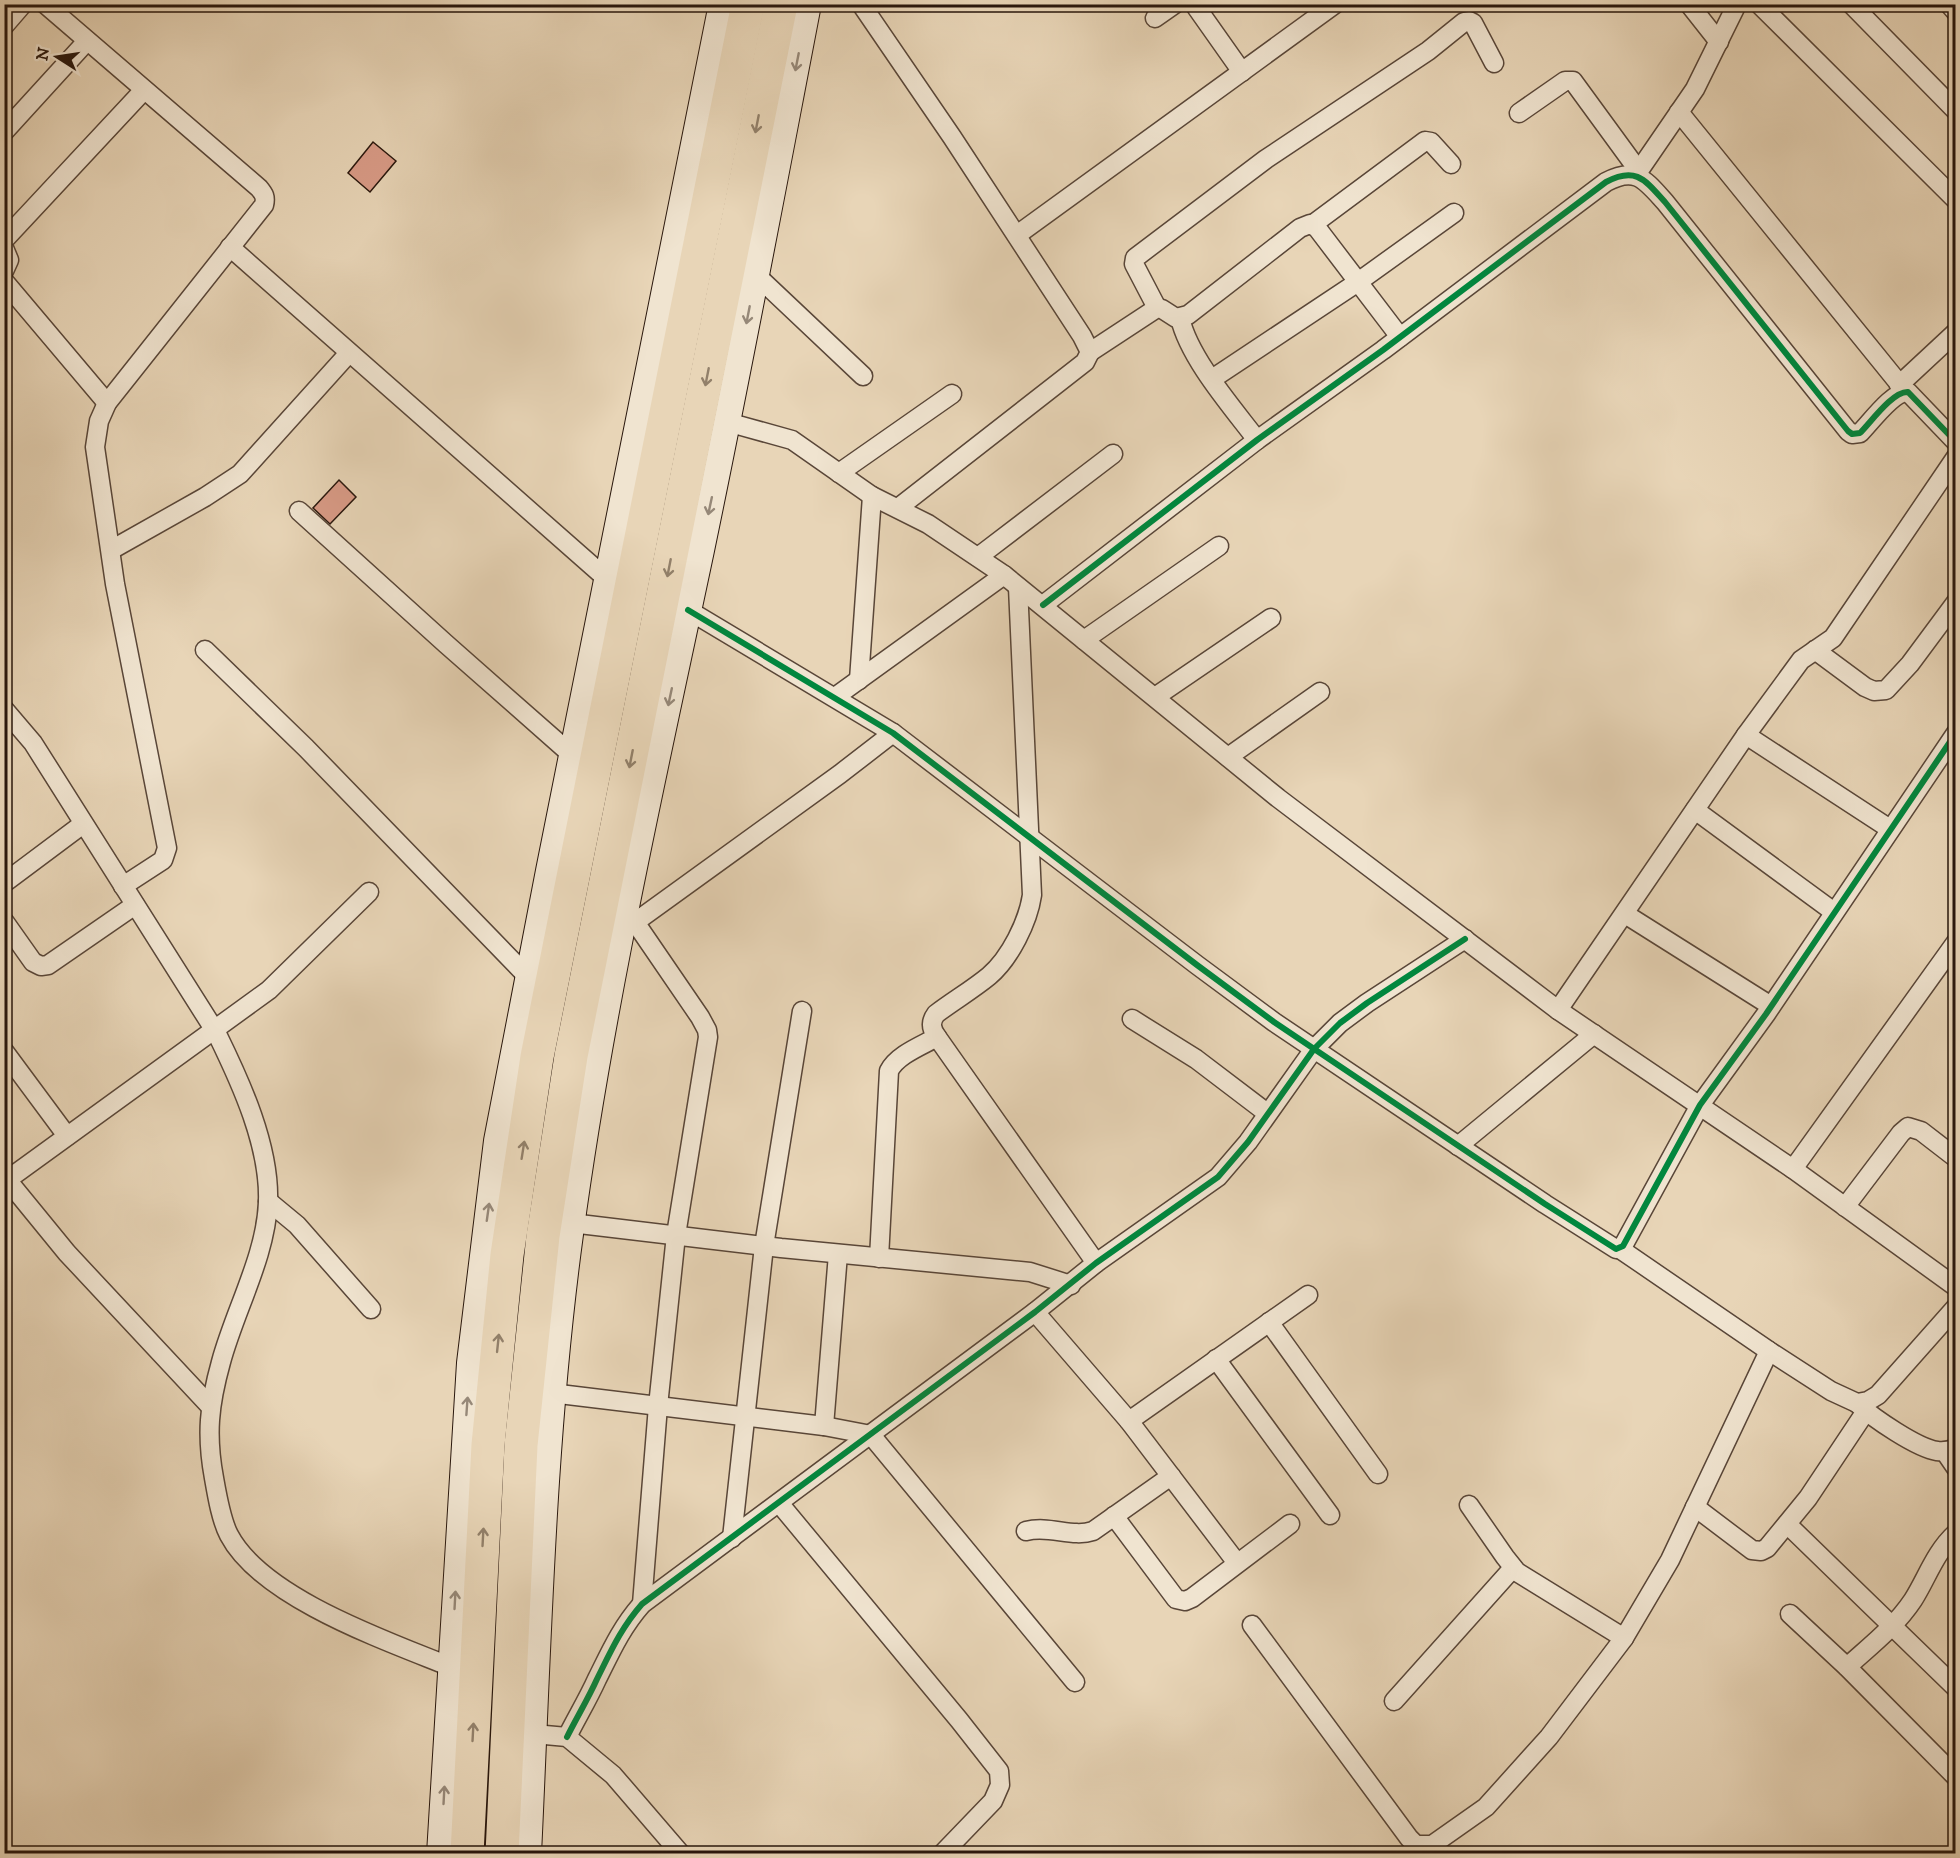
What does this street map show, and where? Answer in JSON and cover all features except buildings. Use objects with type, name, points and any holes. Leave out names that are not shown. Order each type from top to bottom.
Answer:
[{"type":"highway","points":[[467,1854],[488,1445],[507,1256],[535,1069],[748,4]]},
{"type":"highway","points":[[502,1854],[521,1445],[543,1236],[571,1056],[781,4]]},
{"type":"main road","points":[[440,1854],[470,1362],[497,1141],[722,4]]},
{"type":"main road","points":[[528,1854],[551,1393],[572,1222],[590,1103],[628,928],[688,610],[728,422],[808,4]]},
{"type":"street","points":[[4,26],[23,4]]},
{"type":"street","points":[[45,4],[264,194],[264,205],[107,403],[97,428],[95,447],[111,550],[132,672],[167,848],[163,860],[123,886]]},
{"type":"street","points":[[861,4],[1017,235],[1090,352]]},
{"type":"street","points":[[1155,18],[1175,4]]},
{"type":"street","points":[[1194,4],[1242,72]]},
{"type":"street","points":[[1017,235],[1335,4]]},
{"type":"street","points":[[1689,4],[1719,42]]},
{"type":"street","points":[[1043,605],[1257,440],[1400,337],[1606,182],[1619,175],[1637,173],[1695,89],[1737,4]]},
{"type":"street","points":[[1759,4],[1956,200]]},
{"type":"street","points":[[1851,4],[1956,111]]},
{"type":"street","points":[[1949,4],[1956,12]]},
{"type":"street","points":[[1400,337],[1317,228],[1312,225],[1307,224],[1300,228],[1188,315],[1180,318],[1157,308],[1134,264],[1134,258],[1266,159],[1428,51],[1464,22],[1473,23],[1494,63]]},
{"type":"street","points":[[4,132],[87,41]]},
{"type":"street","points":[[1519,113],[1565,81],[1573,81],[1637,173],[1665,202],[1840,422],[1852,434],[1860,433],[1956,332]]},
{"type":"street","points":[[4,240],[144,90]]},
{"type":"street","points":[[1679,112],[1902,388],[1956,442]]},
{"type":"street","points":[[1312,225],[1425,141],[1431,142],[1451,164]]},
{"type":"street","points":[[1212,379],[1358,282],[1454,213]]},
{"type":"street","points":[[4,248],[9,260],[4,271]]},
{"type":"street","points":[[230,248],[608,579]]},
{"type":"street","points":[[756,275],[863,376]]},
{"type":"street","points":[[4,281],[107,403]]},
{"type":"street","points":[[898,508],[1085,362],[1090,352],[1157,308]]},
{"type":"street","points":[[1180,318],[1186,337],[1212,379],[1257,440]]},
{"type":"street","points":[[111,550],[212,493],[240,474],[349,353]]},
{"type":"street","points":[[839,473],[952,394]]},
{"type":"street","points":[[728,422],[792,440],[872,496],[928,524],[978,557],[1043,605],[1278,798],[1558,1010],[1793,1169],[1956,1287]]},
{"type":"street","points":[[978,557],[1113,454]]},
{"type":"street","points":[[1558,1010],[1746,735],[1801,660],[1833,638],[1956,457]]},
{"type":"street","points":[[858,680],[872,496]]},
{"type":"street","points":[[299,511],[572,755]]},
{"type":"street","points":[[1084,640],[1219,546]]},
{"type":"street","points":[[835,697],[1011,581]]},
{"type":"street","points":[[1011,581],[1032,895],[1027,920],[998,967],[990,976],[936,1014],[932,1020],[932,1027],[1096,1263]]},
{"type":"street","points":[[1815,650],[1865,687],[1874,691],[1886,690],[1910,664],[1956,602]]},
{"type":"street","points":[[688,610],[893,733],[1206,972],[1314,1049],[1614,1249],[1620,1249],[1769,1352],[1831,1391],[1862,1407],[1905,1437],[1932,1450],[1950,1450],[1956,1468]]},
{"type":"street","points":[[1155,697],[1271,618]]},
{"type":"street","points":[[205,650],[306,748],[528,977]]},
{"type":"street","points":[[1228,757],[1320,692]]},
{"type":"street","points":[[4,710],[33,743],[214,1030],[237,1074],[262,1149],[268,1201],[256,1259],[221,1360],[210,1406],[209,1448],[216,1493],[228,1534],[248,1561],[291,1595],[359,1629],[451,1666]]},
{"type":"street","points":[[642,1604],[675,1235],[706,1051],[707,1030],[700,1017],[628,928],[893,733]]},
{"type":"street","points":[[1620,1249],[1700,1105],[1771,1006],[1890,829],[1950,752],[1956,733]]},
{"type":"street","points":[[1746,735],[1890,829]]},
{"type":"street","points":[[1695,810],[1834,912]]},
{"type":"street","points":[[4,883],[83,824]]},
{"type":"street","points":[[210,1406],[67,1253],[6,1178],[269,990],[369,892]]},
{"type":"street","points":[[4,921],[33,962],[41,966],[48,965],[135,905]]},
{"type":"street","points":[[1625,914],[1771,1006]]},
{"type":"street","points":[[567,1737],[598,1679],[613,1644],[628,1620],[642,1604],[1071,1285],[1096,1263],[1218,1177],[1243,1148],[1314,1049],[1340,1023],[1465,939]]},
{"type":"street","points":[[1793,1169],[1955,943]]},
{"type":"street","points":[[732,1538],[764,1246],[802,1011]]},
{"type":"street","points":[[1132,1019],[1196,1059],[1267,1113]]},
{"type":"street","points":[[1458,1146],[1594,1034]]},
{"type":"street","points":[[879,1258],[889,1071],[891,1066],[902,1058],[937,1037]]},
{"type":"street","points":[[4,1051],[67,1136]]},
{"type":"street","points":[[1845,1207],[1908,1127],[1921,1131],[1955,1157]]},
{"type":"street","points":[[268,1201],[297,1225],[371,1309]]},
{"type":"street","points":[[572,1222],[764,1246],[1030,1272],[1071,1285]]},
{"type":"street","points":[[824,1426],[838,1254]]},
{"type":"street","points":[[1129,1421],[1308,1295]]},
{"type":"street","points":[[1695,1507],[1756,1551],[1767,1548],[1808,1498],[1862,1407],[1878,1395],[1956,1306]]},
{"type":"street","points":[[1035,1312],[1129,1421],[1237,1563]]},
{"type":"street","points":[[1269,1322],[1378,1474]]},
{"type":"street","points":[[1252,1625],[1419,1850],[1432,1845],[1486,1807],[1549,1737],[1624,1638],[1670,1560],[1769,1352]]},
{"type":"street","points":[[1216,1359],[1330,1515]]},
{"type":"street","points":[[551,1393],[824,1426],[871,1435],[1075,1682]]},
{"type":"street","points":[[1026,1531],[1042,1528],[1087,1533],[1171,1476]]},
{"type":"street","points":[[779,1503],[959,1720],[999,1772],[1000,1785],[993,1801],[942,1854]]},
{"type":"street","points":[[1469,1505],[1513,1568],[1624,1638]]},
{"type":"street","points":[[1114,1516],[1176,1599],[1181,1601],[1192,1599],[1290,1524]]},
{"type":"street","points":[[1787,1524],[1956,1688]]},
{"type":"street","points":[[1847,1667],[1893,1626],[1914,1598],[1943,1547],[1956,1533]]},
{"type":"street","points":[[1394,1701],[1513,1568]]},
{"type":"street","points":[[1790,1614],[1847,1667],[1956,1777]]},
{"type":"street","points":[[534,1734],[567,1737],[614,1775],[681,1854]]},
{"type":"cycle path","points":[[1043,605],[1257,440],[1383,350],[1606,182],[1625,175],[1633,175],[1652,187],[1848,431],[1852,434],[1860,433],[1896,396],[1908,392],[1956,442]]},
{"type":"cycle path","points":[[688,610],[893,733],[1274,1022],[1616,1249],[1623,1246],[1700,1105],[1766,1014],[1956,733]]},
{"type":"cycle path","points":[[567,1737],[617,1640],[642,1604],[1035,1312],[1096,1263],[1218,1177],[1248,1142],[1314,1049],[1340,1023],[1465,939]]}]
